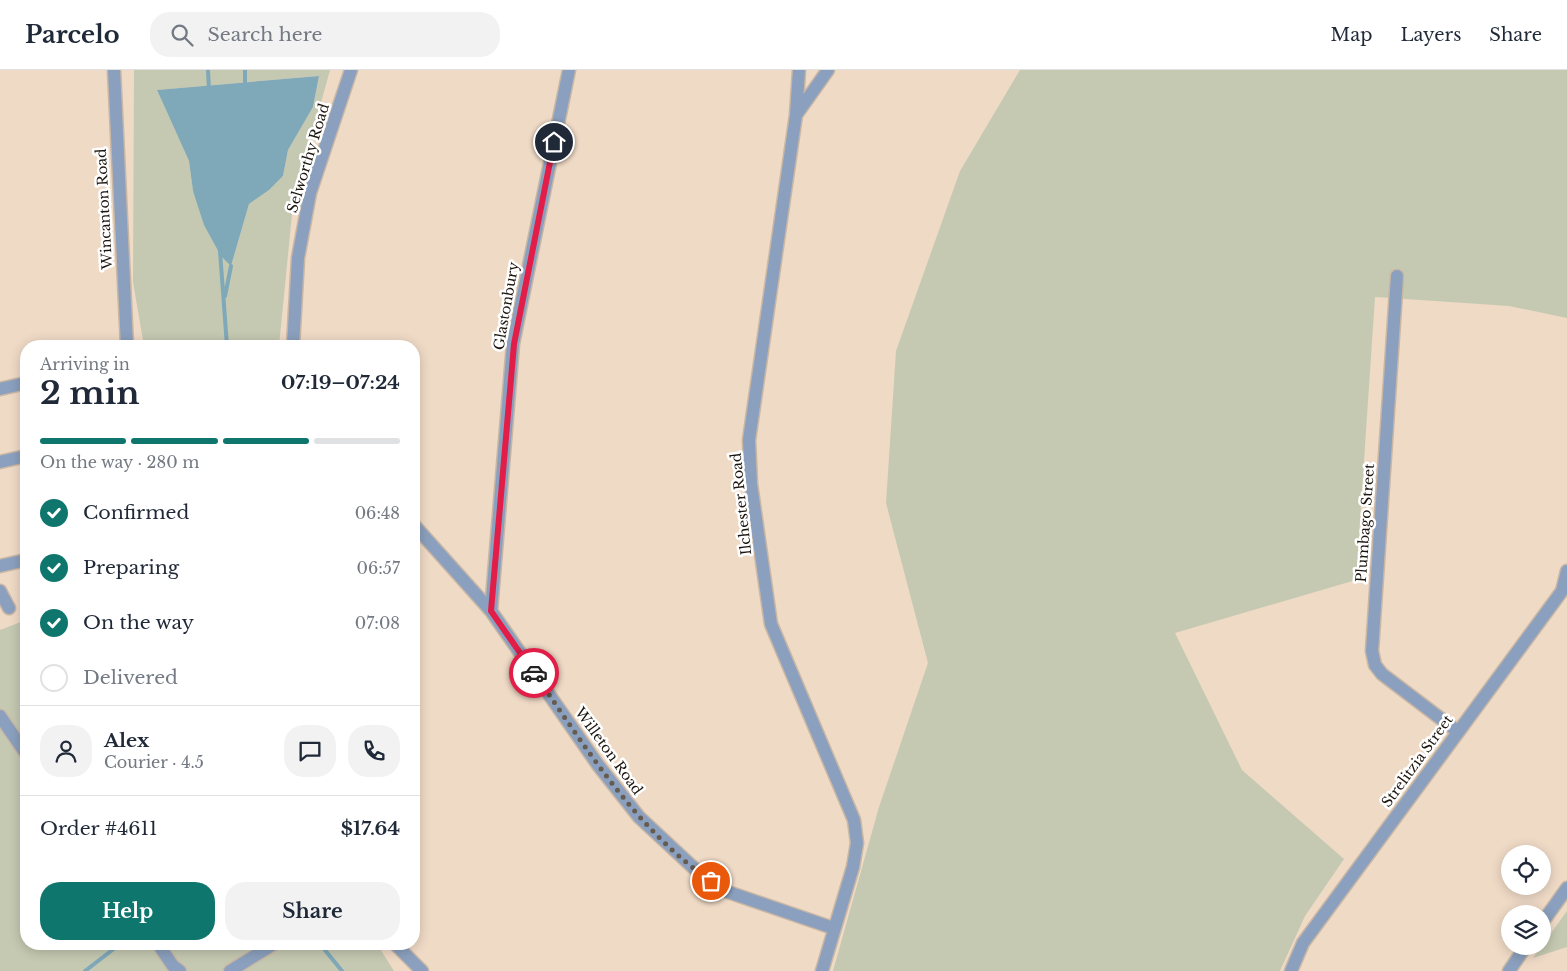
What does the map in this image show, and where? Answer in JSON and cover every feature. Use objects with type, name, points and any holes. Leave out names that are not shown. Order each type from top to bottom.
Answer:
[{"type":"street","name":"Wincanton Road","points":[[114,70],[127,340]]},
{"type":"street","name":"Selworthy Road","points":[[292,340],[298,258],[310,193],[351,70]]},
{"type":"street","name":"Glastonbury","points":[[491,611],[514,344],[569,70]]},
{"type":"street","points":[[796,115],[799,70]]},
{"type":"street","name":"Ilchester Road","points":[[828,70],[796,115],[749,440],[751,484],[771,624],[854,820],[857,844],[853,867],[833,928]]},
{"type":"street","name":"Plumbago Street","points":[[1397,276],[1372,651],[1375,665],[1382,674],[1457,731]]},
{"type":"street","points":[[0,388],[20,384]]},
{"type":"street","points":[[0,459],[20,457]]},
{"type":"street","name":"Willeton Road","points":[[420,532],[491,611],[598,765],[639,817],[697,871],[725,891],[833,928]]},
{"type":"street","points":[[0,566],[20,561]]},
{"type":"street","name":"Strelitzia Street","points":[[1291,971],[1303,943],[1457,731],[1565,592],[1567,571]]},
{"type":"street","points":[[0,591],[9,608]]},
{"type":"street","points":[[0,716],[20,745]]},
{"type":"street","points":[[1551,910],[1567,888]]},
{"type":"street","points":[[822,971],[833,928]]},
{"type":"street","points":[[162,950],[173,966],[180,971]]},
{"type":"street","points":[[230,971],[264,950]]},
{"type":"street","points":[[401,950],[422,971]]},
{"type":"street","points":[[1509,971],[1520,955]]},
{"type":"green space","points":[[134,70],[330,70],[293,204],[280,340],[143,340],[133,282]],"holes":[[[319,76],[313,107],[288,150],[283,176],[269,190],[249,204],[231,266],[193,191],[189,161],[157,90]]]},
{"type":"green space","points":[[1020,70],[1567,70],[1567,318],[1509,306],[1375,297],[1356,580],[1175,633],[1242,770],[1344,859],[1305,916],[1280,971],[833,971],[879,807],[928,663],[886,503],[896,351],[960,171]]},
{"type":"green space","points":[[20,622],[20,950],[381,950],[394,971],[0,971],[0,630]]},
{"type":"green space","points":[[1567,911],[1567,947],[1551,952],[1551,933]]},
{"type":"water","points":[[319,76],[313,107],[288,150],[283,176],[269,190],[249,204],[231,266],[221,256],[204,225],[193,191],[189,161],[157,90]]},
{"type":"waterway","points":[[208,70],[209,90]]},
{"type":"waterway","points":[[245,70],[245,82]]},
{"type":"waterway","points":[[220,251],[227,340]]},
{"type":"waterway","points":[[225,296],[231,266]]},
{"type":"waterway","points":[[85,971],[112,950]]},
{"type":"waterway","points":[[325,950],[342,971]]},
{"type":"way so far","points":[[534,673],[598,765],[639,817],[697,871],[711,881]]},
{"type":"route","points":[[534,673],[491,611],[514,344],[554,142]]}]
